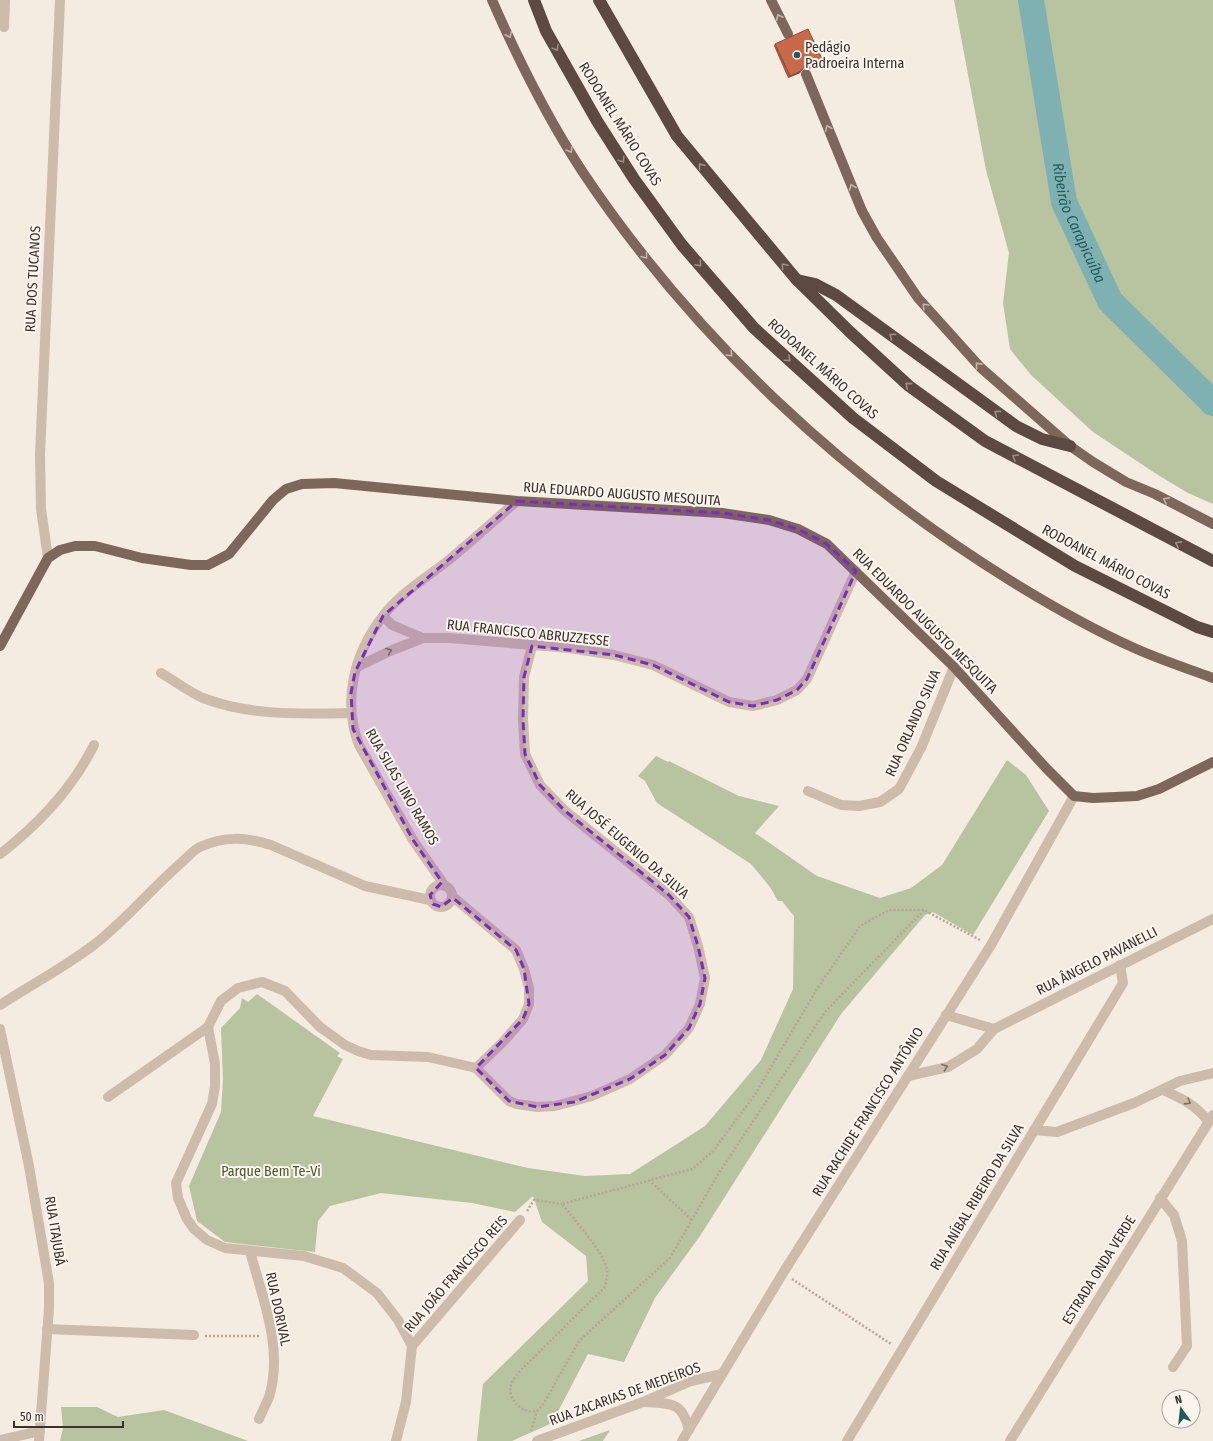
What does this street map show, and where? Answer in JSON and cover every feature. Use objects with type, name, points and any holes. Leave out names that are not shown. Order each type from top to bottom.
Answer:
[{"type":"highway","name":"RODOANEL MÁRIO COVAS","points":[[534,0],[546,31],[597,121],[634,179],[682,245],[754,328],[853,418],[936,481],[1075,566],[1197,627],[1213,632]]},
{"type":"highway","points":[[599,0],[677,136],[796,279],[850,332],[909,386],[984,441],[1213,561]]},
{"type":"highway","points":[[796,279],[815,284],[836,295],[1016,426],[1042,439],[1070,446]]},
{"type":"main road","points":[[492,0],[524,67],[586,176],[646,258],[688,308],[769,392],[810,430],[883,492],[987,566],[1034,595],[1132,648],[1213,678]]},
{"type":"main road","points":[[771,0],[788,34]]},
{"type":"main road","points":[[806,74],[862,211],[877,238],[918,298],[981,368],[1070,446],[1126,482],[1155,494],[1213,524]]},
{"type":"main road","name":"RUA EDUARDO AUGUSTO MESQUITA","points":[[48,558],[60,550],[75,546],[95,546],[142,558],[191,565],[208,565],[228,554],[273,500],[286,489],[302,484],[334,483],[517,501],[722,513],[769,520],[798,529],[827,544],[954,667],[1046,768],[1074,796]]},
{"type":"main road","points":[[0,646],[48,558]]},
{"type":"main road","points":[[1074,796],[1093,798],[1137,796],[1159,789],[1213,762]]},
{"type":"street","points":[[4,27],[5,0]]},
{"type":"street","name":"RUA DOS TUCANOS","points":[[48,558],[42,509],[40,454],[60,0]]},
{"type":"street","name":"RUA SILAS LINO RAMOS","points":[[445,886],[414,840],[359,745],[353,729],[351,693],[357,667],[369,639],[383,616],[407,592],[517,501]]},
{"type":"street","name":"RUA FRANCISCO ABRUZZESSE","points":[[357,667],[390,651],[423,638],[449,638],[569,648],[614,655],[653,665],[729,702],[753,706],[777,700],[797,690],[807,679],[856,571]]},
{"type":"street","name":"RUA FRANCISCO ABRUZZESSE","points":[[383,616],[392,625],[423,638]]},
{"type":"street","name":"RUA JOSÉ EUGENIO DA SILVA","points":[[476,1068],[509,1101],[518,1104],[537,1107],[555,1106],[592,1096],[630,1079],[665,1055],[689,1028],[700,1004],[705,978],[698,946],[689,917],[669,895],[564,810],[540,785],[525,754],[523,719],[524,677],[532,646]]},
{"type":"street","name":"RUA ORLANDO SILVA","points":[[808,791],[840,805],[859,806],[880,802],[899,789],[921,748],[954,667]]},
{"type":"street","points":[[161,673],[202,697],[228,706],[284,713],[351,713]]},
{"type":"street","points":[[0,854],[43,817],[82,769],[94,745]]},
{"type":"street","name":"RUA RACHIDE FRANCISCO ANTÔNIO","points":[[682,1441],[783,1273],[990,945],[1074,796]]},
{"type":"street","points":[[0,1005],[94,944],[124,918],[164,877],[199,848],[217,842],[238,838],[271,844],[365,886],[430,900],[433,904],[441,907],[446,905],[452,896]]},
{"type":"street","points":[[108,1097],[208,1027],[221,1001],[238,988],[262,982],[285,991],[320,1027],[345,1045],[358,1052],[371,1055],[428,1057],[476,1068],[502,1043],[523,1019],[529,1004],[529,988],[524,969],[516,950],[452,896],[451,891],[445,886],[441,885],[433,888],[430,895],[430,900]]},
{"type":"street","name":"RUA ÂNGELO PAVANELLI","points":[[908,1076],[948,1068],[977,1049],[994,1029],[1213,919]]},
{"type":"street","name":"RUA ANÍBAL RIBEIRO DA SILVA","points":[[847,1441],[900,1350],[1122,983],[1120,965]]},
{"type":"street","points":[[946,1016],[994,1029]]},
{"type":"street","points":[[208,1027],[215,1064],[215,1086],[212,1104],[176,1183],[178,1198],[187,1219],[194,1229],[207,1240],[225,1248],[304,1256],[343,1268],[377,1293],[398,1320],[412,1346],[406,1402],[396,1441]]},
{"type":"street","name":"RUA ITAJUBÁ","points":[[0,1028],[28,1158],[49,1283],[49,1308],[39,1436]]},
{"type":"street","points":[[1034,1130],[1057,1132],[1102,1117],[1180,1081],[1213,1073]]},
{"type":"street","points":[[1162,1090],[1183,1099],[1210,1118]]},
{"type":"street","name":"ESTRADA ONDA VERDE","points":[[1010,1441],[1210,1118]]},
{"type":"street","points":[[1160,1198],[1174,1215],[1182,1241],[1187,1346],[1173,1367]]},
{"type":"street","name":"RUA JOÃO FRANCISCO REIS","points":[[412,1346],[520,1220]]},
{"type":"street","name":"RUA DORIVAL","points":[[250,1251],[272,1336],[273,1371],[269,1396],[259,1419]]},
{"type":"street","points":[[47,1329],[194,1336]]},
{"type":"street","name":"RUA ZACARIAS DE MEDEIROS","points":[[534,1438],[643,1402],[690,1381],[722,1374]]},
{"type":"street","points":[[643,1402],[672,1404],[679,1407],[686,1418],[689,1430]]},
{"type":"street","points":[[0,1440],[39,1436]]},
{"type":"path","points":[[520,1220],[534,1200],[562,1204],[649,1179],[692,1169],[713,1151],[754,1096],[817,989],[860,926],[889,910],[924,910],[990,945]]},
{"type":"path","points":[[534,1438],[537,1411],[544,1404],[579,1341],[670,1258],[717,1176],[825,1012],[924,910]]},
{"type":"path","points":[[649,1179],[692,1220]]},
{"type":"path","points":[[537,1411],[525,1411],[515,1404],[511,1393],[511,1385],[524,1367],[604,1288],[606,1281],[607,1269],[598,1251],[562,1204]]},
{"type":"path","points":[[783,1273],[900,1350]]},
{"type":"path","points":[[194,1336],[272,1336]]},
{"type":"highlighted area","points":[[517,501],[722,513],[769,520],[798,529],[827,544],[856,571],[807,679],[797,690],[777,700],[753,706],[729,702],[653,665],[614,655],[532,646],[524,677],[523,719],[525,754],[540,785],[564,810],[669,895],[689,917],[698,946],[705,978],[700,1004],[689,1028],[665,1055],[630,1079],[574,1102],[537,1107],[509,1101],[476,1068],[523,1019],[529,1004],[524,969],[516,950],[453,898],[441,907],[433,904],[430,895],[442,882],[413,840],[353,729],[351,693],[355,672],[383,616]]},
{"type":"green space","points":[[954,0],[1213,0],[1213,504],[1188,493],[1158,475],[1093,432],[1031,375],[1010,349],[1003,303],[1009,253],[986,170]]},
{"type":"green space","name":"Parque Bem Te-Vi","points":[[656,756],[739,796],[779,806],[755,833],[817,876],[880,898],[911,888],[942,865],[1007,760],[1026,775],[1049,811],[973,935],[933,912],[925,915],[841,1014],[700,1236],[655,1298],[624,1362],[588,1354],[552,1423],[512,1441],[477,1441],[483,1384],[588,1281],[586,1256],[542,1222],[533,1196],[515,1212],[472,1203],[381,1193],[330,1206],[318,1221],[315,1252],[225,1242],[197,1221],[189,1186],[221,1112],[223,1079],[221,1028],[240,1008],[242,998],[248,1002],[257,994],[340,1053],[337,1056],[343,1059],[313,1116],[528,1168],[585,1176],[630,1174],[705,1126],[761,1060],[793,989],[794,916],[782,901],[778,901],[770,887],[751,864],[657,803],[645,781],[638,776]]},
{"type":"green space","points":[[61,1407],[97,1407],[118,1417],[164,1410],[248,1441],[60,1441],[63,1428]]},
{"type":"green space","points":[[610,1430],[603,1441],[579,1441]]},
{"type":"building","name":"Pedágio Padroeira Interna","points":[[808,29],[823,61],[811,67],[805,66],[801,71],[790,76],[775,44]]},
{"type":"waterway","name":"Ribeirão Carapicuíba","points":[[1031,0],[1064,202],[1110,301],[1213,403]]},
{"type":"place","name":"Pedágio Padroeira Interna","points":[[797,55]]}]
